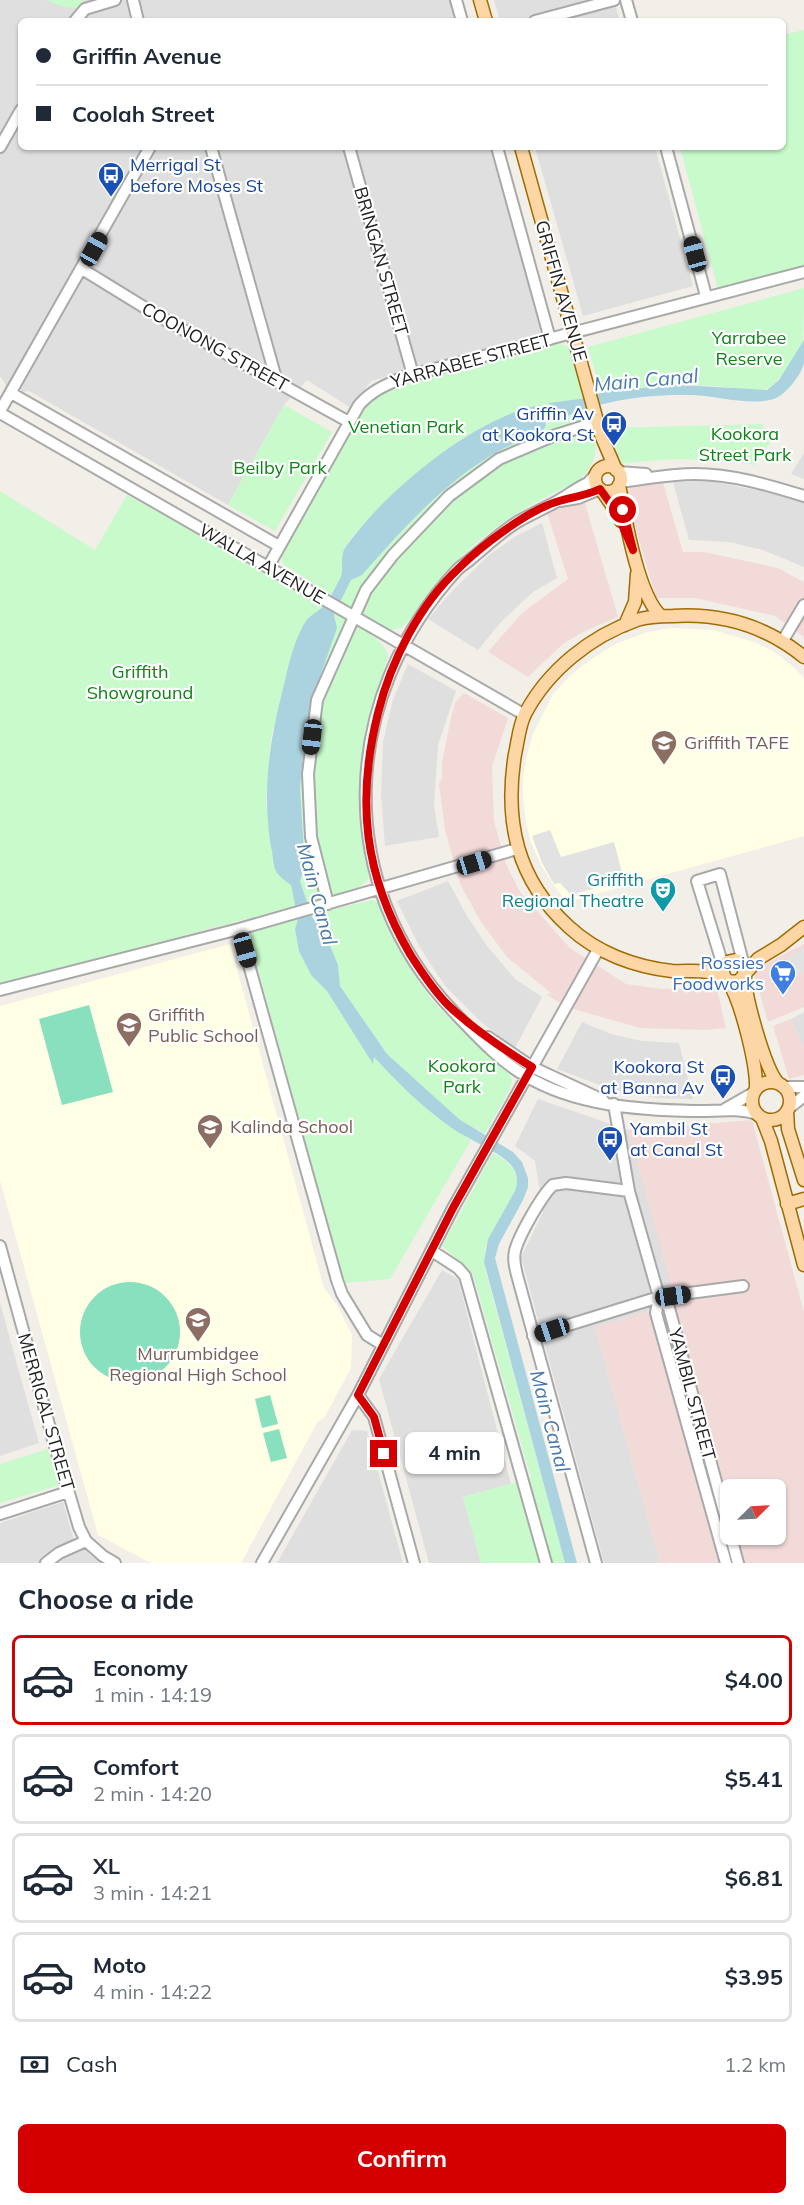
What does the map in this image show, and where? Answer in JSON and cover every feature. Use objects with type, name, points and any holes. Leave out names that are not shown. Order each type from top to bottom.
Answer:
[{"type":"main road","points":[[480,0],[485,18]]},
{"type":"main road","name":"GRIFFIN AVENUE","points":[[522,150],[601,435],[619,477],[624,518],[633,550],[649,599],[654,610],[661,616]]},
{"type":"main road","name":"GRIFFIN AVENUE","points":[[598,472],[601,435]]},
{"type":"main road","points":[[609,467],[619,477],[610,492],[601,490],[596,484],[598,472],[609,467]]},
{"type":"main road","name":"GRIFFIN AVENUE","points":[[601,490],[616,511],[633,550]]},
{"type":"main road","name":"GRIFFIN AVENUE","points":[[625,625],[635,602],[637,563]]},
{"type":"main road","points":[[804,657],[752,626],[721,618],[692,614],[661,616],[639,619],[625,625],[593,642],[563,664],[525,715],[513,767],[511,794],[517,849],[536,889],[556,914],[576,933],[599,948],[641,965],[668,970],[706,972],[738,982],[745,971],[758,959],[804,927]]},
{"type":"main road","points":[[804,1180],[789,1129],[790,1099],[768,1068],[751,1029],[735,992],[725,977],[725,965],[730,961],[740,961],[745,971],[745,987],[751,1029],[756,1072],[751,1102],[771,1141],[804,1265]]},
{"type":"main road","points":[[754,1091],[768,1082],[781,1085]]},
{"type":"main road","points":[[759,1116],[774,1120],[782,1117],[788,1110]]},
{"type":"main road","points":[[787,1204],[804,1199]]},
{"type":"street","points":[[78,18],[85,9],[115,0]]},
{"type":"street","points":[[133,0],[137,18]]},
{"type":"street","points":[[456,0],[461,18]]},
{"type":"street","points":[[546,18],[614,0]]},
{"type":"street","points":[[626,0],[631,18]]},
{"type":"street","points":[[0,147],[18,115]]},
{"type":"street","points":[[0,412],[148,150]]},
{"type":"street","points":[[212,150],[277,382]]},
{"type":"street","name":"BRINGAN STREET","points":[[350,150],[413,375]]},
{"type":"street","name":"GRIFFIN AVENUE","points":[[498,150],[550,339]]},
{"type":"street","points":[[667,150],[706,296]]},
{"type":"street","name":"COONONG STREET","points":[[82,269],[160,317],[349,422]]},
{"type":"street","name":"YARRABEE STREET","points":[[268,567],[349,422],[369,394],[385,384],[706,296],[804,272]]},
{"type":"street","name":"WALLA AVENUE","points":[[11,393],[279,546]]},
{"type":"street","name":"WALLA AVENUE","points":[[0,412],[525,715]]},
{"type":"street","points":[[328,904],[311,837],[308,774],[317,700],[366,590],[393,555],[448,496],[500,459],[596,416]]},
{"type":"street","points":[[598,472],[588,483],[518,522],[458,568],[426,608],[402,644],[382,696],[367,766],[366,820],[380,890],[406,946],[447,1005],[508,1052],[529,1072],[614,1104],[678,1111],[745,1111],[759,1116]]},
{"type":"street","points":[[619,477],[694,474],[726,476],[804,496]]},
{"type":"street","points":[[556,502],[578,498],[601,490]]},
{"type":"street","points":[[782,642],[804,605]]},
{"type":"street","points":[[0,990],[239,929],[517,849]]},
{"type":"street","points":[[725,977],[697,881],[720,874],[745,971]]},
{"type":"street","points":[[239,929],[337,1280],[342,1294],[367,1335],[383,1345]]},
{"type":"street","points":[[262,1563],[358,1395],[494,1134],[599,948]]},
{"type":"street","points":[[781,1085],[804,1087]]},
{"type":"street","points":[[722,1110],[754,1091]]},
{"type":"street","points":[[788,1110],[804,1096]]},
{"type":"street","name":"YAMBIL STREET","points":[[614,1104],[629,1191],[659,1297],[656,1313],[726,1563]]},
{"type":"street","points":[[596,1563],[533,1336],[514,1258],[519,1241],[548,1190],[554,1185],[566,1183],[629,1191]]},
{"type":"street","name":"MERRIGAL STREET","points":[[0,1246],[79,1527],[86,1541],[115,1563]]},
{"type":"street","points":[[432,1251],[458,1268],[465,1276],[546,1563]]},
{"type":"street","points":[[533,1336],[659,1297],[743,1286]]},
{"type":"street","name":"YAMBIL STREET","points":[[659,1297],[669,1308],[738,1563]]},
{"type":"street","points":[[358,1395],[374,1417],[414,1563]]},
{"type":"street","points":[[0,1514],[68,1492]]},
{"type":"street","points":[[46,1563],[58,1554],[86,1541]]},
{"type":"shaded area","points":[[0,0],[449,0],[454,18],[18,18],[18,150],[491,150],[544,340],[541,333],[371,381],[351,408],[307,380],[284,405],[228,505],[29,391],[11,393],[0,376]]},
{"type":"shaded area","points":[[494,0],[614,0],[619,18],[499,18]]},
{"type":"shaded area","points":[[536,150],[656,150],[693,286],[583,316]]},
{"type":"shaded area","points":[[804,453],[804,479],[791,474]]},
{"type":"shaded area","points":[[710,481],[772,493],[804,503],[804,567],[763,550],[729,542],[689,540],[673,482]]},
{"type":"shaded area","points":[[663,483],[683,552],[704,552],[778,568],[804,582],[804,637],[775,616],[695,598],[656,598],[625,492],[634,484]]},
{"type":"shaded area","points":[[584,500],[618,617],[564,643],[528,677],[488,652],[522,613],[568,579],[547,513]]},
{"type":"shaded area","points":[[542,523],[557,578],[533,592],[501,622],[478,650],[428,619],[453,590],[489,555],[516,536]]},
{"type":"shaded area","name":"Griffith TAFE","points":[[671,628],[713,630],[754,642],[773,651],[804,678],[804,836],[567,902],[541,865],[526,823],[523,778],[533,734],[553,694],[584,664],[615,644],[648,632]]},
{"type":"shaded area","points":[[408,664],[456,691],[438,745],[434,805],[439,837],[385,846],[381,795],[383,742],[393,699]]},
{"type":"shaded area","points":[[464,693],[508,718],[492,767],[494,821],[506,864],[520,892],[570,948],[626,984],[662,989],[717,989],[726,1028],[706,1030],[640,1028],[566,1007],[546,994],[552,994],[507,957],[481,922],[460,884],[445,830],[439,784],[455,703]]},
{"type":"shaded area","points":[[550,830],[561,857],[614,842],[624,880],[571,895],[560,883],[554,884],[542,863],[532,836]]},
{"type":"shaded area","points":[[448,881],[487,946],[515,979],[542,997],[515,1048],[481,1022],[445,986],[419,946],[397,901]]},
{"type":"shaded area","name":"Murrumbidgee Regional High School","points":[[230,944],[324,1288],[337,1305],[352,1335],[351,1368],[324,1418],[318,1421],[241,1563],[151,1563],[98,1535],[0,1180],[0,1006]]},
{"type":"shaded area","points":[[804,944],[804,1007],[768,1022],[753,970]]},
{"type":"shaded area","points":[[804,948],[804,971],[774,980],[771,978],[768,974],[771,968]]},
{"type":"shaded area","points":[[804,1012],[804,1049],[791,1019]]},
{"type":"shaded area","points":[[791,1019],[804,1049],[804,1075],[789,1079],[773,1026]]},
{"type":"shaded area","points":[[582,1022],[611,1034],[642,1041],[679,1043],[693,1099],[656,1098],[613,1090],[557,1069]]},
{"type":"shaded area","points":[[538,1099],[628,1130],[677,1303],[595,1327],[660,1563],[604,1563],[521,1257],[543,1212],[535,1161],[515,1146]]},
{"type":"shaded area","points":[[752,1120],[804,1312],[804,1563],[660,1563],[595,1327],[676,1303],[628,1130]]},
{"type":"shaded area","points":[[442,1270],[458,1279],[511,1484],[463,1497],[481,1563],[429,1563],[379,1379]]},
{"type":"shaded area","points":[[0,1303],[39,1443],[0,1456]]},
{"type":"shaded area","points":[[352,1430],[367,1431],[403,1563],[277,1563]]},
{"type":"shaded area","points":[[63,1502],[75,1544],[76,1539],[90,1555],[103,1563],[0,1563],[0,1523]]},
{"type":"green space","points":[[45,0],[82,0],[85,9],[64,7]]},
{"type":"green space","points":[[804,30],[804,266],[718,289],[681,150],[786,150],[786,34]]},
{"type":"green space","name":"Yarrabee Reserve","points":[[804,288],[803,341],[786,371],[767,389],[761,391],[718,386],[680,385],[601,392],[588,347]]},
{"type":"green space","name":"Venetian Park","points":[[550,342],[572,347],[587,396],[568,403],[549,403],[551,408],[542,409],[541,405],[518,411],[496,420],[454,444],[416,474],[353,537],[345,548],[342,575],[331,595],[283,564],[281,555],[292,533],[372,397],[407,380]]},
{"type":"green space","name":"Beilby Park","points":[[284,405],[332,432],[275,531],[228,505]]},
{"type":"green space","points":[[589,408],[596,439],[591,466],[575,483],[506,520],[475,544],[447,571],[413,616],[401,628],[390,630],[340,604],[351,580],[362,575],[408,524],[459,478],[497,452],[543,431],[547,424],[546,419]]},
{"type":"green space","name":"Kookora Street Park","points":[[762,424],[771,441],[755,465],[688,459],[620,464],[611,428]]},
{"type":"green space","name":"Griffith Showground","points":[[0,491],[95,550],[127,495],[325,605],[272,731],[269,759],[266,802],[275,869],[291,885],[296,906],[0,984]]},
{"type":"green space","points":[[336,611],[375,638],[388,657],[371,713],[361,771],[360,819],[369,879],[349,892],[307,903],[300,881],[305,866],[300,788],[305,735],[312,700],[336,621],[334,615]]},
{"type":"green space","name":"Kookora Park","points":[[373,900],[378,902],[402,954],[423,987],[461,1029],[499,1060],[510,1075],[511,1085],[485,1134],[459,1119],[387,1054],[340,986],[338,965],[323,930],[311,914]]},
{"type":"green space","points":[[298,919],[295,930],[299,951],[311,975],[327,991],[373,1063],[374,1056],[419,1101],[444,1122],[471,1140],[390,1279],[344,1283],[250,940],[250,936],[259,928],[272,923]]},
{"type":"green space","points":[[89,1005],[113,1092],[62,1105],[39,1019]]},
{"type":"green space","points":[[493,1153],[512,1168],[516,1184],[515,1191],[485,1247],[485,1269],[565,1563],[481,1563],[463,1497],[531,1478],[473,1275],[442,1246]]},
{"type":"green space","points":[[130,1282],[149,1285],[166,1296],[177,1313],[180,1332],[177,1351],[166,1368],[149,1379],[130,1382],[111,1379],[94,1368],[83,1351],[80,1332],[83,1313],[94,1296],[111,1285]]},
{"type":"green space","points":[[270,1395],[278,1424],[262,1428],[255,1399]]},
{"type":"green space","points":[[279,1429],[287,1458],[271,1462],[263,1433]]},
{"type":"green space","points":[[48,1449],[60,1485],[0,1503],[0,1464]]},
{"type":"water","name":"Main Canal","points":[[804,340],[803,367],[789,388],[776,398],[746,401],[676,395],[641,397],[607,403],[558,420],[545,421],[543,431],[497,452],[459,478],[408,524],[362,575],[351,580],[334,615],[337,628],[312,700],[305,735],[300,788],[305,866],[300,881],[312,917],[323,929],[338,965],[340,986],[387,1054],[459,1119],[513,1152],[522,1162],[528,1178],[528,1187],[523,1200],[499,1244],[495,1258],[577,1563],[565,1563],[484,1262],[488,1239],[515,1191],[516,1174],[506,1160],[455,1130],[429,1110],[400,1085],[374,1057],[373,1064],[327,991],[311,975],[299,951],[295,929],[298,919],[291,885],[276,872],[274,867],[268,827],[268,767],[274,728],[296,643],[307,620],[324,606],[340,579],[345,548],[382,504],[432,460],[459,441],[514,412],[540,405],[542,410],[550,408],[549,403],[587,398],[606,391],[680,385],[767,390],[779,380]]},
{"type":"place","name":"Merrigal St before Moses St","points":[[111,198]]},
{"type":"place","name":"Griffin Av at Kookora St","points":[[614,447]]},
{"type":"place","name":"Griffith TAFE","points":[[664,766]]},
{"type":"place","name":"Griffith Regional Theatre","points":[[663,913]]},
{"type":"place","name":"Rossies Foodworks","points":[[783,996]]},
{"type":"place","name":"Griffith Public School","points":[[129,1048]]},
{"type":"place","name":"Kookora St at Banna Av","points":[[723,1100]]},
{"type":"place","name":"Kalinda School","points":[[210,1150]]},
{"type":"place","name":"Yambil St at Canal St","points":[[610,1162]]},
{"type":"place","name":"Murrumbidgee Regional High School","points":[[198,1343]]},
{"type":"route","points":[[384,1454],[374,1417],[358,1395],[453,1208],[532,1067],[508,1052],[447,1005],[424,975],[390,916],[376,874],[366,820],[367,766],[382,696],[402,644],[426,608],[458,568],[518,522],[542,508],[600,489],[616,511],[633,550],[623,510]]}]
